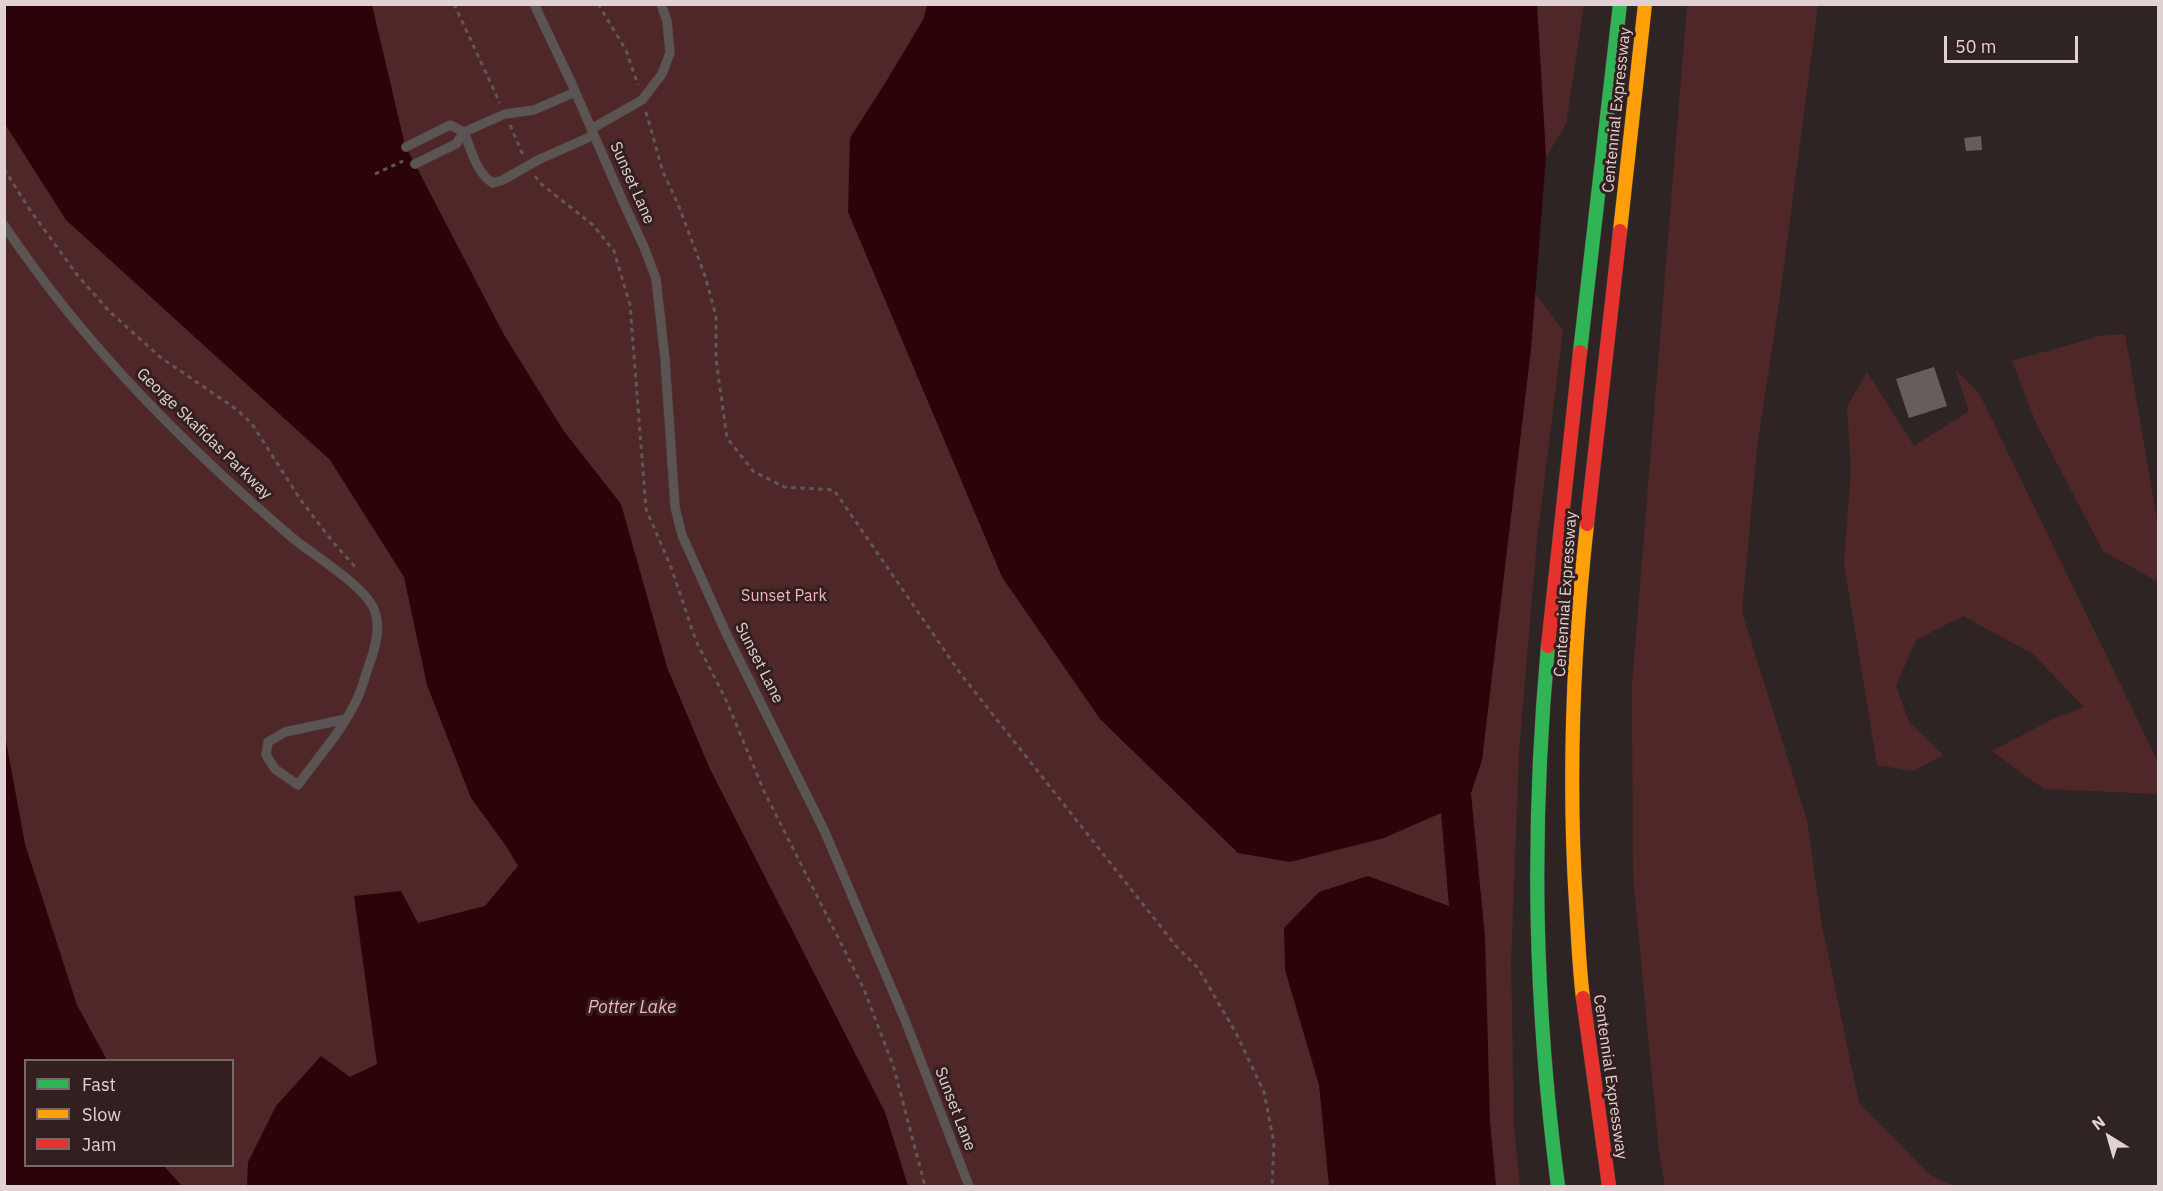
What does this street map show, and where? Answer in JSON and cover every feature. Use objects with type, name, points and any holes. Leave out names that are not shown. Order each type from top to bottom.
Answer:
[{"type":"highway","name":"Centennial Expressway","points":[[1558,1186],[1548,1106],[1539,973],[1536,842],[1548,646],[1620,4]]},
{"type":"highway","name":"Centennial Expressway","points":[[1609,1186],[1581,984],[1573,853],[1572,756],[1581,579],[1645,4]]},
{"type":"highway","points":[[1535,1101],[1539,973]]},
{"type":"lane","name":"Sunset Lane","points":[[534,4],[644,247],[656,279],[665,359],[675,507],[682,535],[726,633],[824,830],[905,1020],[969,1186]]},
{"type":"lane","points":[[406,147],[450,125],[464,132],[476,164],[486,178],[493,183],[503,180],[592,132],[642,100],[662,74],[670,53],[667,21],[662,4]]},
{"type":"lane","points":[[415,164],[456,144],[464,132],[505,114],[534,110],[575,92]]},
{"type":"lane","name":"George Skafidas Parkway","points":[[4,225],[33,268],[104,355],[148,403],[224,478],[298,543],[371,602],[376,614],[376,648],[358,698],[346,719],[298,785],[275,768],[266,755],[267,742],[285,732],[346,719]]},
{"type":"path","points":[[598,4],[626,50],[663,172],[678,204],[705,276],[716,316],[716,359],[727,438],[753,471],[784,487],[834,490],[960,673],[1176,946],[1198,968],[1236,1033],[1264,1092],[1274,1143],[1272,1186]]},
{"type":"path","points":[[375,174],[392,166]]},
{"type":"path","points":[[4,169],[30,210],[78,276],[110,312],[160,357],[236,409],[252,423],[300,499],[362,575]]},
{"type":"green space","name":"Sunset Park","points":[[5,5],[1313,5],[1563,330],[1537,540],[1519,751],[1511,962],[1514,1127],[1520,1186],[5,1186]]},
{"type":"green space","points":[[1537,5],[1584,5],[1566,124],[1546,157]]},
{"type":"green space","points":[[1687,5],[1818,5],[1780,296],[1757,447],[1742,612],[1807,820],[1821,920],[1859,1103],[1930,1175],[1955,1186],[1665,1186],[1659,1152],[1633,875],[1632,684]]},
{"type":"green space","points":[[2125,334],[2158,525],[2158,582],[2103,551],[2036,423],[2012,361],[2100,336]]},
{"type":"green space","points":[[1955,369],[1979,393],[2158,762],[2158,794],[2044,789],[1992,751],[2051,720],[2084,707],[2033,654],[1963,616],[1916,640],[1896,686],[1909,722],[1943,755],[1913,771],[1877,765],[1844,563],[1851,471],[1847,407],[1867,372],[1914,446],[1969,411]]},
{"type":"water","name":"Potter Lake","points":[[5,5],[372,5],[405,145],[503,333],[563,430],[621,504],[667,667],[710,769],[885,1112],[908,1186],[247,1186],[248,1162],[276,1106],[321,1056],[350,1077],[377,1064],[354,896],[401,891],[418,923],[485,906],[518,866],[471,798],[427,685],[404,577],[330,460],[66,220],[5,124]]},
{"type":"water","points":[[927,5],[1537,5],[1546,157],[1531,349],[1482,760],[1471,793],[1485,937],[1490,1122],[1496,1186],[1329,1186],[1319,1085],[1285,970],[1284,928],[1319,892],[1368,876],[1449,906],[1441,813],[1384,838],[1290,862],[1238,853],[1100,719],[1002,577],[848,212],[850,138],[924,18]]},
{"type":"water","points":[[4,730],[25,844],[77,1005],[106,1059],[24,1059],[24,1167],[165,1167],[182,1186],[5,1186]]},
{"type":"building","points":[[1981,136],[1982,150],[1966,151],[1964,138]]},
{"type":"building","points":[[1934,367],[1947,406],[1909,418],[1896,379]]},
{"type":"traffic: fast","points":[[1580,352],[1620,4]]},
{"type":"traffic: fast","points":[[1548,646],[1539,783],[1538,916],[1544,1050],[1558,1186]]},
{"type":"traffic: slow","points":[[1620,231],[1645,4]]},
{"type":"traffic: slow","points":[[1583,998],[1574,856],[1572,761],[1575,666],[1587,524]]},
{"type":"traffic: jam","points":[[1587,524],[1620,231]]},
{"type":"traffic: jam","points":[[1548,646],[1580,352]]},
{"type":"traffic: jam","points":[[1583,998],[1609,1186]]}]
